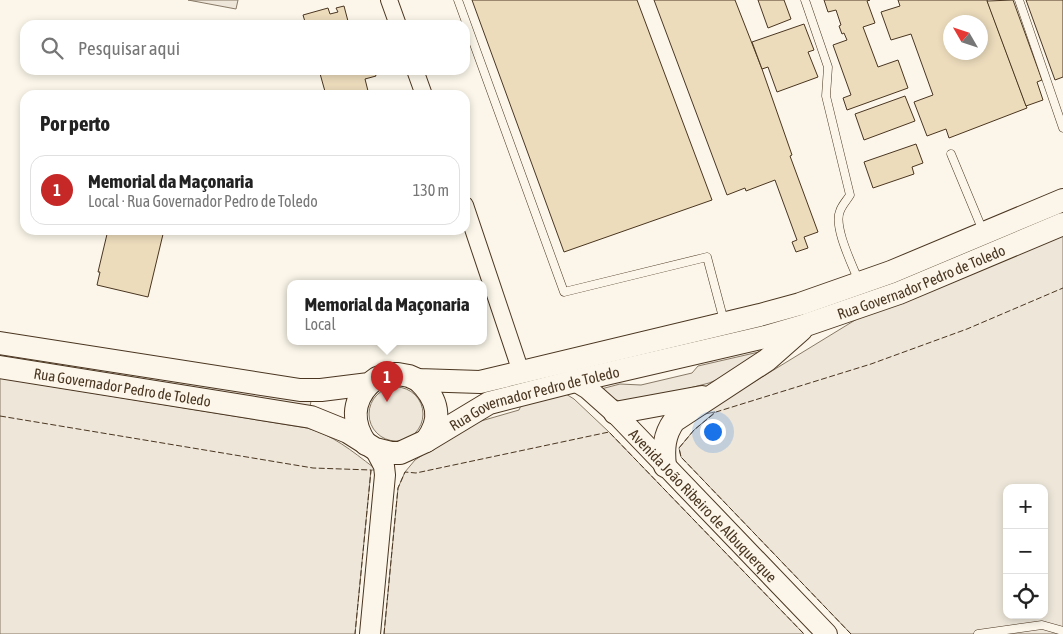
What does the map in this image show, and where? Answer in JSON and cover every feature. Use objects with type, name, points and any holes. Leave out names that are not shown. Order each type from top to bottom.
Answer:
[{"type":"main road","name":"Rua Governador Pedro de Toledo","points":[[0,342],[300,390],[321,390],[369,384],[388,374],[409,376],[418,380],[480,382],[800,304],[891,272],[1063,200]]},
{"type":"main road","name":"Rua Governador Pedro de Toledo","points":[[0,368],[311,417],[348,432],[371,447],[391,453],[417,446],[489,403],[806,325],[899,293],[1063,224]]},
{"type":"main road","points":[[665,466],[664,444],[670,426],[674,421],[767,360],[806,325]]},
{"type":"main road","points":[[417,446],[434,428],[437,414],[436,406],[430,393],[418,380]]},
{"type":"main road","points":[[369,384],[359,397],[356,414],[357,428],[371,447]]},
{"type":"main road","points":[[614,413],[711,396]]},
{"type":"street","points":[[389,0],[396,20]]},
{"type":"street","points":[[417,75],[422,90]]},
{"type":"street","points":[[470,220],[521,372]]},
{"type":"street","name":"Avenida João Ribeiro de Albuquerque","points":[[575,381],[588,389],[614,413],[827,634]]},
{"type":"street","points":[[385,475],[417,446]]},
{"type":"street","points":[[370,634],[385,475],[384,466],[371,447]]},
{"type":"lane","points":[[458,0],[465,20]]},
{"type":"lane","points":[[806,0],[828,67],[826,96],[850,195],[839,212],[839,227],[859,284]]},
{"type":"lane","points":[[1019,0],[1059,106],[1063,128]]},
{"type":"lane","points":[[470,33],[564,292],[708,257],[725,323]]},
{"type":"lane","points":[[951,154],[984,233]]},
{"type":"lane","points":[[978,634],[1046,626],[1063,631]]},
{"type":"shaded area","points":[[188,0],[238,0],[236,9]]},
{"type":"shaded area","points":[[1063,233],[1063,634],[851,634],[681,457],[679,448],[694,430],[715,412],[700,415],[865,314]]},
{"type":"shaded area","points":[[763,351],[721,378],[709,383],[632,403],[615,399],[601,389],[620,384],[641,385],[692,373],[698,366]]},
{"type":"shaded area","points":[[0,352],[311,401],[310,407],[0,358]]},
{"type":"shaded area","points":[[0,378],[307,428],[334,439],[350,449],[375,470],[371,470],[355,634],[0,634]]},
{"type":"shaded area","points":[[396,387],[406,389],[415,395],[421,404],[423,414],[421,424],[415,433],[406,439],[396,441],[386,439],[377,433],[371,424],[369,414],[371,404],[377,395],[386,389]]},
{"type":"shaded area","points":[[566,394],[574,399],[609,432],[804,634],[384,634],[398,488],[405,472],[415,460],[459,431],[481,421],[519,410],[523,401]]},
{"type":"building","points":[[472,0],[637,0],[712,200],[564,252]]},
{"type":"building","points":[[654,0],[735,0],[762,69],[792,155],[790,156],[818,232],[804,237],[808,248],[796,252],[792,242],[797,240],[775,180],[746,191],[745,188],[727,195]]},
{"type":"building","points":[[758,0],[784,0],[791,19],[768,28]]},
{"type":"building","points":[[824,0],[870,0],[867,1],[875,23],[863,27],[878,67],[898,60],[908,88],[847,110],[843,98],[851,95],[833,45],[847,40],[839,26],[841,25],[836,10],[828,12]]},
{"type":"building","points":[[898,0],[987,0],[1027,108],[949,138],[946,129],[927,136],[914,102],[933,95],[911,34],[891,40],[881,12],[900,6]]},
{"type":"building","points":[[1013,0],[1042,80],[1037,82],[1043,100],[1026,106],[987,1]]},
{"type":"building","points":[[1026,0],[1063,0],[1063,77],[1055,80]]},
{"type":"building","points":[[344,6],[348,20],[304,20],[303,15],[328,8],[330,14],[338,12],[336,8]]},
{"type":"building","points":[[804,24],[814,50],[808,52],[818,77],[777,92],[768,67],[762,69],[752,42]]},
{"type":"building","points":[[320,75],[376,76],[365,79],[368,90],[325,90]]},
{"type":"building","points":[[905,96],[915,121],[864,140],[855,114]]},
{"type":"building","points":[[916,144],[923,163],[912,167],[914,174],[873,188],[864,162]]},
{"type":"building","points":[[107,235],[163,235],[148,297],[97,285],[100,272],[98,272]]},
{"type":"fence","points":[[851,634],[681,457],[679,448],[694,430],[716,412],[871,364],[967,329],[1063,288]]},
{"type":"fence","points":[[0,416],[313,468],[371,470],[355,634]]},
{"type":"fence","points":[[384,634],[398,488],[405,472],[416,473],[609,432],[804,634]]},
{"type":"place","name":"Memorial da Maçonaria","points":[[387,402]]}]
